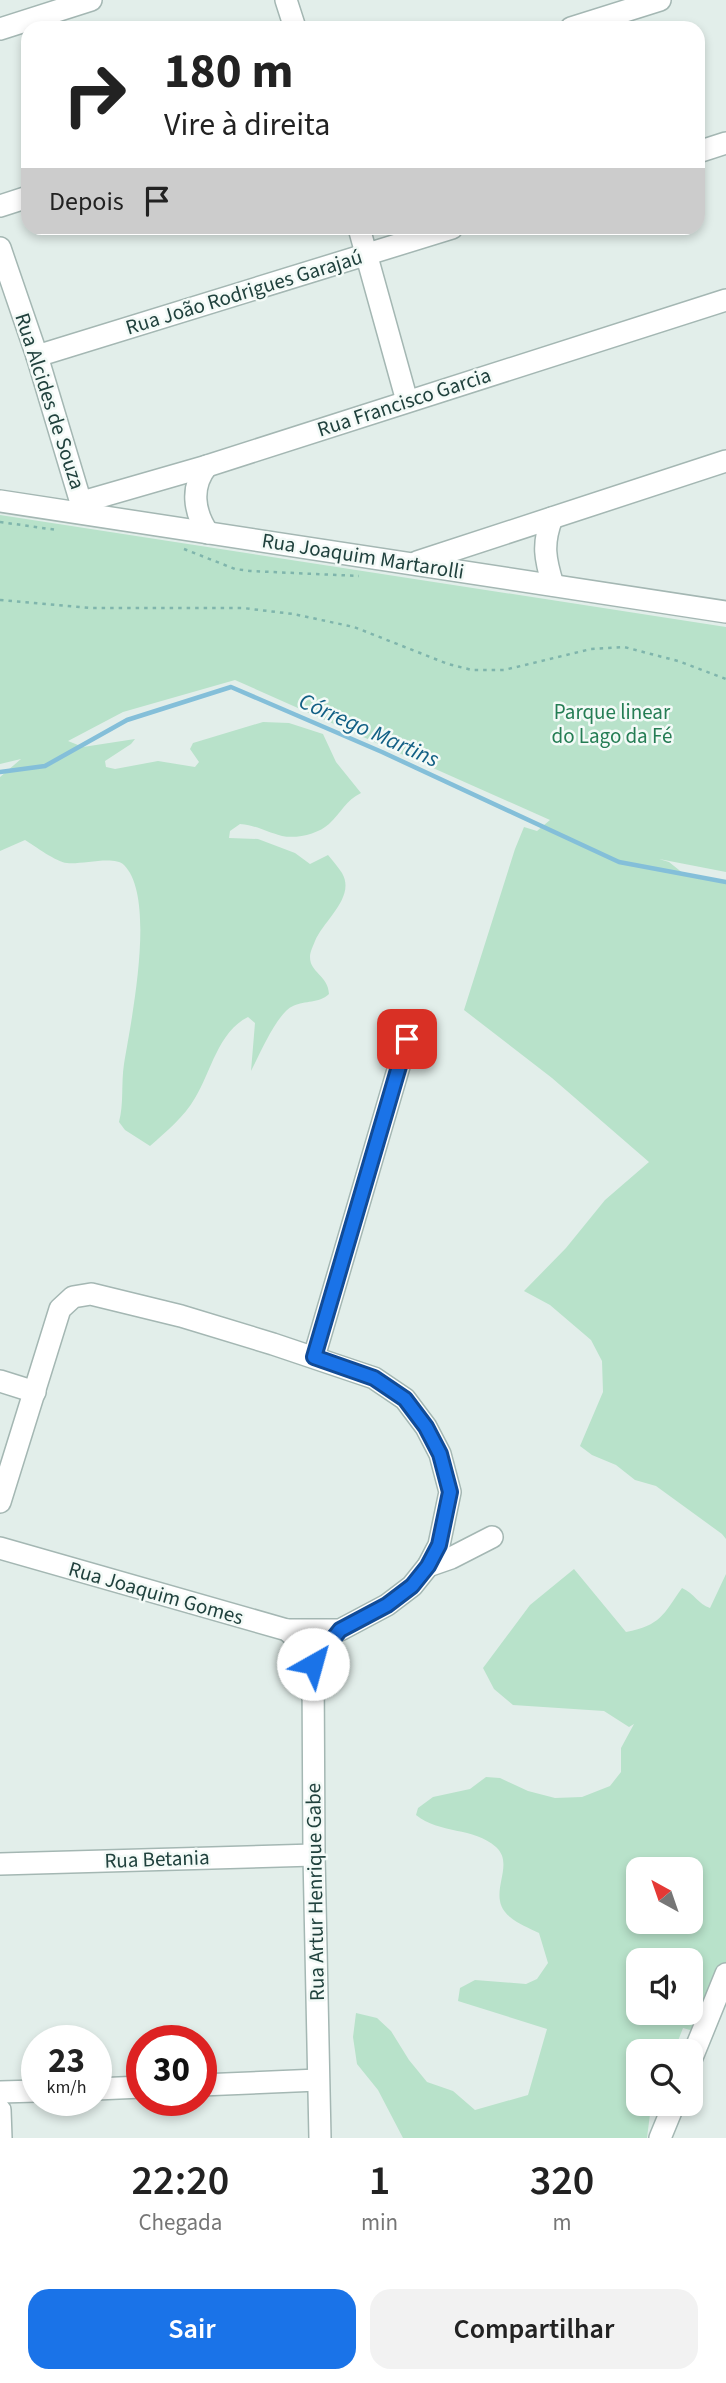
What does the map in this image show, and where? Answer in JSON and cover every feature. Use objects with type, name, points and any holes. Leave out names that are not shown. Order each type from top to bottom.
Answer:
[{"type":"street","points":[[25,21],[91,0]]},
{"type":"street","points":[[286,0],[293,21]]},
{"type":"street","points":[[592,21],[660,0]]},
{"type":"street","points":[[0,29],[21,22]]},
{"type":"street","points":[[705,150],[726,143]]},
{"type":"street","points":[[0,206],[21,199]]},
{"type":"street","points":[[362,235],[407,401]]},
{"type":"street","name":"Rua João Rodrigues Garajaú","points":[[37,356],[428,235]]},
{"type":"street","name":"Rua Alcides de Souza","points":[[0,248],[37,356],[83,508]]},
{"type":"street","name":"Rua Francisco Garcia","points":[[83,508],[726,300]]},
{"type":"street","points":[[411,563],[726,461]]},
{"type":"street","points":[[207,466],[198,476],[196,509],[199,520],[208,533]]},
{"type":"street","name":"Rua Joaquim Martarolli","points":[[0,501],[83,508],[208,533],[726,612]]},
{"type":"street","points":[[552,517],[545,536],[545,561],[553,585]]},
{"type":"street","points":[[314,1357],[407,1039]]},
{"type":"street","points":[[0,1502],[60,1308],[73,1297],[91,1294],[181,1316],[374,1378],[405,1399],[426,1427],[440,1454],[450,1492],[439,1545],[428,1566],[412,1586],[387,1605],[340,1630],[309,1656]]},
{"type":"street","points":[[0,1381],[35,1392]]},
{"type":"street","points":[[428,1566],[451,1558],[492,1537]]},
{"type":"street","name":"Rua Joaquim Gomes","points":[[0,1548],[287,1630],[309,1656]]},
{"type":"street","points":[[287,1630],[340,1630]]},
{"type":"street","name":"Rua Artur Henrique Gabe","points":[[309,1656],[320,2138]]},
{"type":"street","name":"Rua Betania","points":[[0,1864],[314,1855]]},
{"type":"street","points":[[700,2039],[726,1975]]},
{"type":"street","points":[[217,2084],[318,2080]]},
{"type":"street","points":[[0,2092],[21,2091]]},
{"type":"street","points":[[0,2110],[1,2138]]},
{"type":"street","points":[[660,2138],[669,2116]]},
{"type":"path","points":[[0,522],[66,531]]},
{"type":"path","points":[[184,549],[235,569],[360,576]]},
{"type":"path","points":[[0,600],[90,608],[243,608],[293,614],[354,627],[447,664],[472,670],[505,670],[590,649],[624,647],[678,661],[726,679]]},
{"type":"green space","name":"Parque linear do Lago da Fé","points":[[0,515],[726,627],[726,872],[659,859],[669,862],[684,874],[726,882],[726,1539],[656,1486],[635,1480],[616,1465],[592,1455],[580,1446],[603,1392],[602,1361],[591,1340],[550,1305],[524,1291],[566,1248],[605,1200],[649,1162],[552,1078],[464,1010],[524,827],[537,831],[550,820],[235,680],[123,712],[68,741],[83,747],[135,739],[105,761],[106,767],[115,769],[158,761],[195,767],[199,762],[190,749],[193,743],[263,722],[289,723],[323,734],[336,762],[361,793],[347,803],[329,824],[307,835],[282,836],[240,824],[230,831],[229,838],[258,839],[295,853],[310,864],[328,855],[342,873],[345,891],[342,900],[319,933],[310,955],[313,967],[326,982],[329,994],[287,1010],[269,1035],[251,1071],[255,1023],[248,1017],[238,1024],[222,1042],[191,1105],[175,1124],[150,1146],[125,1130],[119,1122],[124,1064],[139,961],[139,904],[134,881],[119,862],[62,862],[25,840],[0,851],[0,777],[21,759],[0,764]]},
{"type":"green space","points":[[574,1569],[626,1632],[647,1626],[660,1618],[682,1588],[710,1608],[726,1574],[726,1973],[703,2015],[703,1948],[626,1948],[626,2025],[698,2025],[690,2030],[683,2028],[679,2039],[626,2039],[626,2116],[650,2116],[647,2138],[403,2138],[378,2090],[357,2064],[353,2037],[356,2013],[377,2018],[391,2031],[427,2082],[453,2091],[475,2110],[528,2095],[547,2029],[458,2001],[460,1988],[475,1980],[526,1984],[537,1979],[548,1963],[539,1933],[516,1922],[503,1909],[500,1891],[503,1863],[502,1855],[496,1847],[477,1836],[425,1821],[416,1815],[418,1808],[433,1797],[470,1789],[486,1777],[500,1778],[528,1791],[555,1798],[582,1797],[610,1786],[621,1772],[621,1748],[634,1724],[629,1727],[604,1711],[513,1705],[494,1689],[483,1668],[530,1605]]},
{"type":"waterway","name":"Córrego Martins","points":[[0,772],[45,766],[127,720],[231,687],[382,752],[619,862],[726,882]]},
{"type":"route","points":[[313,1664],[340,1630],[387,1605],[412,1586],[428,1566],[439,1545],[450,1492],[440,1454],[426,1427],[405,1399],[374,1378],[314,1357],[407,1039]]}]
